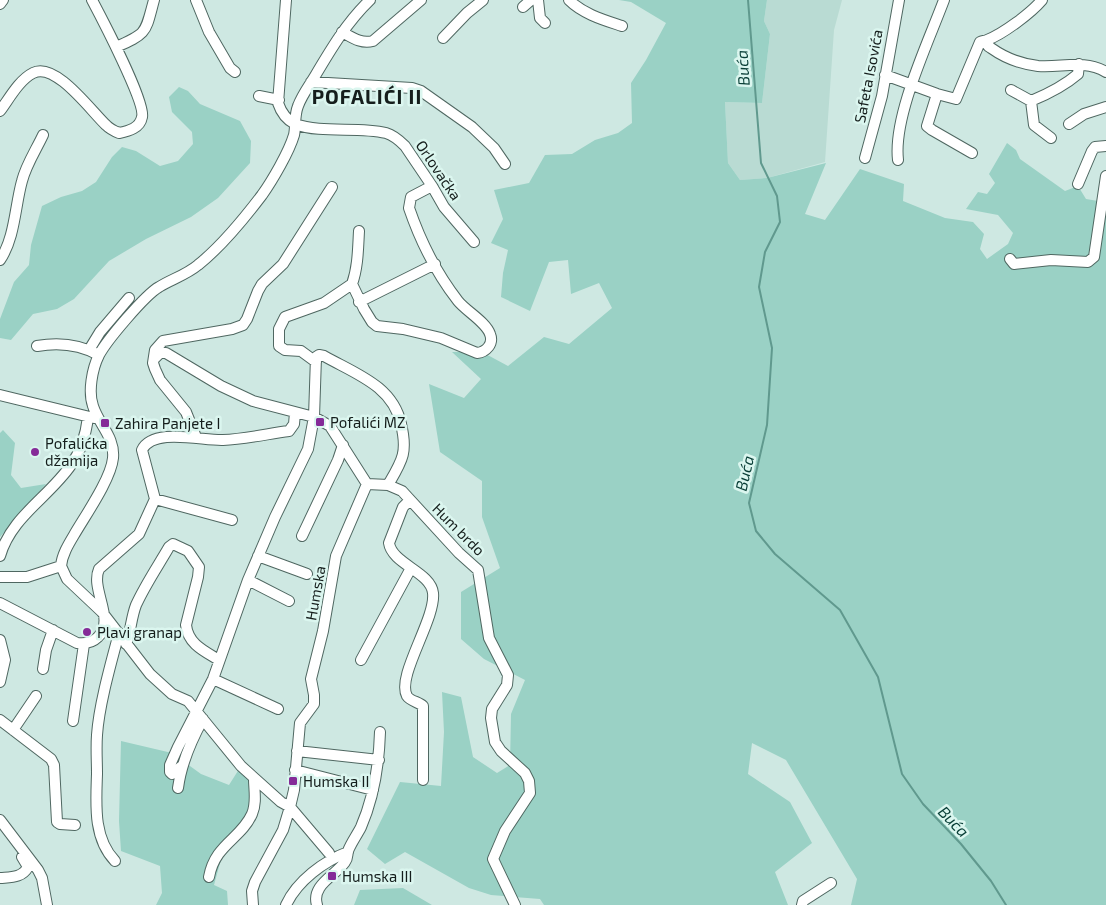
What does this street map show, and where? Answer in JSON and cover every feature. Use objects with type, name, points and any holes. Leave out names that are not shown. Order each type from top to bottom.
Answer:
[{"type":"street","points":[[0,4],[3,0]]},
{"type":"street","points":[[0,111],[24,80],[34,72],[47,71],[62,80],[108,127],[119,133],[129,131],[139,124],[143,115],[140,104],[116,47],[92,0]]},
{"type":"street","points":[[116,47],[142,34],[146,28],[154,0]]},
{"type":"street","points":[[196,0],[209,32],[230,68],[235,72]]},
{"type":"street","points":[[286,0],[279,100],[281,111],[295,124]]},
{"type":"street","points":[[329,853],[290,807],[254,779],[233,758],[188,701],[172,694],[150,674],[102,612],[67,579],[61,566],[66,548],[108,475],[113,461],[112,443],[108,432],[99,420],[93,407],[91,393],[94,369],[99,355],[115,333],[150,294],[199,264],[234,229],[263,194],[294,135],[298,107],[311,82],[336,40],[370,0]]},
{"type":"street","points":[[342,32],[359,42],[373,41],[421,0]]},
{"type":"street","points":[[443,38],[467,13],[483,0]]},
{"type":"street","points":[[538,0],[540,18],[545,24]]},
{"type":"street","points":[[569,0],[592,15],[622,26]]},
{"type":"street","name":"Safeta Isovića","points":[[865,158],[882,96],[899,0]]},
{"type":"street","points":[[898,160],[898,132],[912,86],[944,0]]},
{"type":"street","points":[[886,75],[912,86],[956,99],[977,45],[983,40],[988,40],[1010,27],[1036,8],[1042,0]]},
{"type":"street","points":[[988,40],[988,46],[1018,62],[1038,66],[1079,64],[1093,66],[1106,72]]},
{"type":"street","points":[[1031,101],[1046,95],[1068,82],[1078,74],[1079,64]]},
{"type":"street","points":[[311,82],[404,86],[421,91],[472,127],[494,148],[504,164]]},
{"type":"street","points":[[1012,90],[1031,101]]},
{"type":"street","points":[[937,94],[927,126],[937,134],[972,153]]},
{"type":"street","points":[[259,96],[279,100]]},
{"type":"street","points":[[1031,101],[1034,125],[1051,138]]},
{"type":"street","points":[[1069,124],[1084,114],[1106,107]]},
{"type":"street","name":"Orlovačka","points":[[295,124],[375,132],[391,136],[405,146],[444,207],[474,242]]},
{"type":"street","points":[[1,258],[10,238],[22,180],[43,135]]},
{"type":"street","points":[[1078,184],[1092,150],[1095,147],[1106,146]]},
{"type":"street","points":[[1010,259],[1014,264],[1051,260],[1088,262],[1094,258],[1106,176]]},
{"type":"street","points":[[359,231],[358,260],[352,284],[359,302],[372,322],[377,326],[403,329],[441,338],[477,353],[483,352],[488,348],[491,341],[490,333],[459,302],[435,264],[410,208],[411,197],[432,186]]},
{"type":"street","points":[[196,437],[186,412],[160,380],[153,363],[154,350],[163,341],[232,329],[243,325],[262,284],[282,264],[332,187]]},
{"type":"street","points":[[359,302],[435,264]]},
{"type":"street","points":[[316,362],[301,351],[285,350],[279,346],[280,328],[285,317],[324,303],[352,284]]},
{"type":"street","points":[[90,350],[100,332],[128,298]]},
{"type":"street","points":[[37,346],[52,343],[71,344],[99,355]]},
{"type":"street","points":[[154,359],[160,353],[166,354],[221,386],[253,401],[314,417],[330,426],[367,484]]},
{"type":"street","points":[[178,788],[182,765],[248,580],[275,517],[308,449],[314,417],[316,357],[319,355],[364,377],[382,390],[398,411],[405,442],[400,464],[388,486]]},
{"type":"street","points":[[0,395],[99,420]]},
{"type":"street","points":[[0,603],[77,643],[84,644],[96,640],[102,634],[105,626],[102,598],[96,582],[96,575],[99,569],[140,534],[155,499],[142,450],[145,444],[150,440],[196,437],[221,440],[289,431],[294,424],[295,413]]},
{"type":"street","points":[[0,556],[4,542],[15,525],[73,463],[86,431],[88,417]]},
{"type":"street","points":[[302,536],[338,460],[343,445]]},
{"type":"street","name":"Hum brdo","points":[[367,484],[388,486],[402,492],[459,553],[478,570],[490,638],[508,675],[507,686],[492,709],[491,718],[495,742],[525,773],[529,781],[530,793],[505,831],[494,859],[515,905]]},
{"type":"street","name":"Humska","points":[[252,905],[252,891],[255,882],[283,830],[290,807],[294,790],[300,723],[314,704],[311,679],[324,631],[336,556],[367,484]]},
{"type":"street","points":[[155,499],[232,520]]},
{"type":"street","points":[[410,500],[402,507],[389,543],[390,549],[394,554],[427,582],[433,594],[432,610],[407,676],[406,690],[407,696],[411,700],[423,706],[423,780]]},
{"type":"street","points":[[126,644],[130,623],[144,590],[169,547],[173,544],[188,551],[199,567],[186,625],[190,640],[220,660]]},
{"type":"street","name":"Humska","points":[[258,556],[307,574]]},
{"type":"street","points":[[0,577],[27,577],[61,566]]},
{"type":"street","points":[[361,660],[411,568]]},
{"type":"street","name":"Humska","points":[[248,580],[290,601]]},
{"type":"street","points":[[43,669],[46,650],[53,630]]},
{"type":"street","points":[[115,861],[107,852],[98,828],[96,796],[97,735],[119,633]]},
{"type":"street","points":[[0,640],[5,660],[0,682]]},
{"type":"street","points":[[73,721],[84,644]]},
{"type":"street","points":[[213,679],[278,709]]},
{"type":"street","points":[[13,730],[36,696]]},
{"type":"street","points":[[182,765],[172,774],[170,772],[170,765],[193,717],[200,716]]},
{"type":"street","points":[[0,720],[51,759],[54,765],[57,822],[75,825]]},
{"type":"street","points":[[317,905],[317,892],[324,882],[346,861],[348,852],[361,827],[373,790],[379,760],[380,732]]},
{"type":"street","points":[[297,752],[379,760]]},
{"type":"street","points":[[296,770],[373,790]]},
{"type":"street","points":[[209,877],[211,865],[218,854],[247,823],[253,812],[255,800],[254,779]]},
{"type":"street","points":[[0,820],[38,870],[42,878],[48,904]]},
{"type":"street","points":[[0,878],[17,876],[28,869],[16,842]]},
{"type":"street","points":[[286,905],[291,895],[304,881],[333,858],[348,852]]},
{"type":"street","points":[[802,905],[803,901],[830,884]]},
{"type":"shaded area","points":[[619,0],[767,0],[764,21],[770,34],[762,103],[725,102],[728,163],[740,180],[767,178],[826,163],[805,214],[825,220],[860,169],[904,184],[903,201],[945,218],[973,222],[984,234],[980,249],[987,259],[1008,244],[1013,233],[998,215],[966,209],[978,192],[987,194],[995,183],[989,174],[1007,143],[1016,150],[1020,159],[1065,191],[1078,186],[1086,199],[1098,201],[1106,195],[1106,905],[851,905],[857,879],[786,760],[752,743],[748,774],[790,802],[812,843],[775,872],[788,905],[544,905],[540,899],[491,895],[469,888],[405,852],[385,864],[367,849],[400,782],[441,786],[444,732],[442,692],[461,697],[473,757],[497,773],[510,765],[511,714],[525,680],[484,659],[461,639],[461,592],[500,568],[482,517],[482,481],[440,452],[429,384],[464,398],[481,379],[452,352],[482,352],[508,366],[544,337],[569,344],[612,308],[599,283],[571,294],[568,260],[549,262],[530,311],[501,297],[503,273],[508,250],[491,243],[503,219],[494,190],[529,183],[545,155],[572,154],[595,140],[618,133],[632,123],[631,83],[666,23],[631,2]]},
{"type":"shaded area","points":[[767,0],[842,0],[834,30],[825,162],[767,178],[740,180],[728,163],[725,102],[762,103],[770,34],[764,21]]},
{"type":"shaded area","points":[[179,87],[188,91],[200,104],[240,121],[251,141],[250,163],[218,198],[191,217],[146,239],[109,261],[74,299],[57,309],[33,314],[11,340],[0,338],[0,319],[14,282],[29,265],[31,245],[42,206],[61,197],[82,191],[96,182],[112,157],[122,147],[136,151],[160,166],[178,161],[193,144],[192,132],[172,112],[169,97]]},
{"type":"shaded area","points":[[3,430],[15,443],[11,475],[21,488],[46,484],[0,537],[0,433]]},
{"type":"shaded area","points":[[121,741],[172,753],[201,774],[229,785],[241,766],[247,772],[254,790],[247,823],[225,845],[214,885],[227,891],[228,905],[156,905],[162,893],[160,866],[121,851],[119,821]]},
{"type":"shaded area","points":[[403,888],[432,905],[354,905],[360,890]]},
{"type":"waterway","name":"Buća","points":[[748,0],[761,163],[777,196],[780,222],[765,252],[759,287],[772,348],[767,425],[749,503],[756,531],[775,554],[840,610],[878,677],[902,774],[923,804],[961,844],[991,881],[1006,905]]},
{"type":"place","name":"Pofalići MZ","points":[[320,422]]},
{"type":"place","name":"Zahira Panjete I","points":[[105,423]]},
{"type":"place","name":"Pofalićka džamija","points":[[35,452]]},
{"type":"place","name":"Plavi granap","points":[[87,632]]},
{"type":"place","name":"Humska II","points":[[293,781]]},
{"type":"place","name":"Humska III","points":[[332,876]]},
{"type":"district","name":"POFALIĆI II","points":[[367,96]]}]
